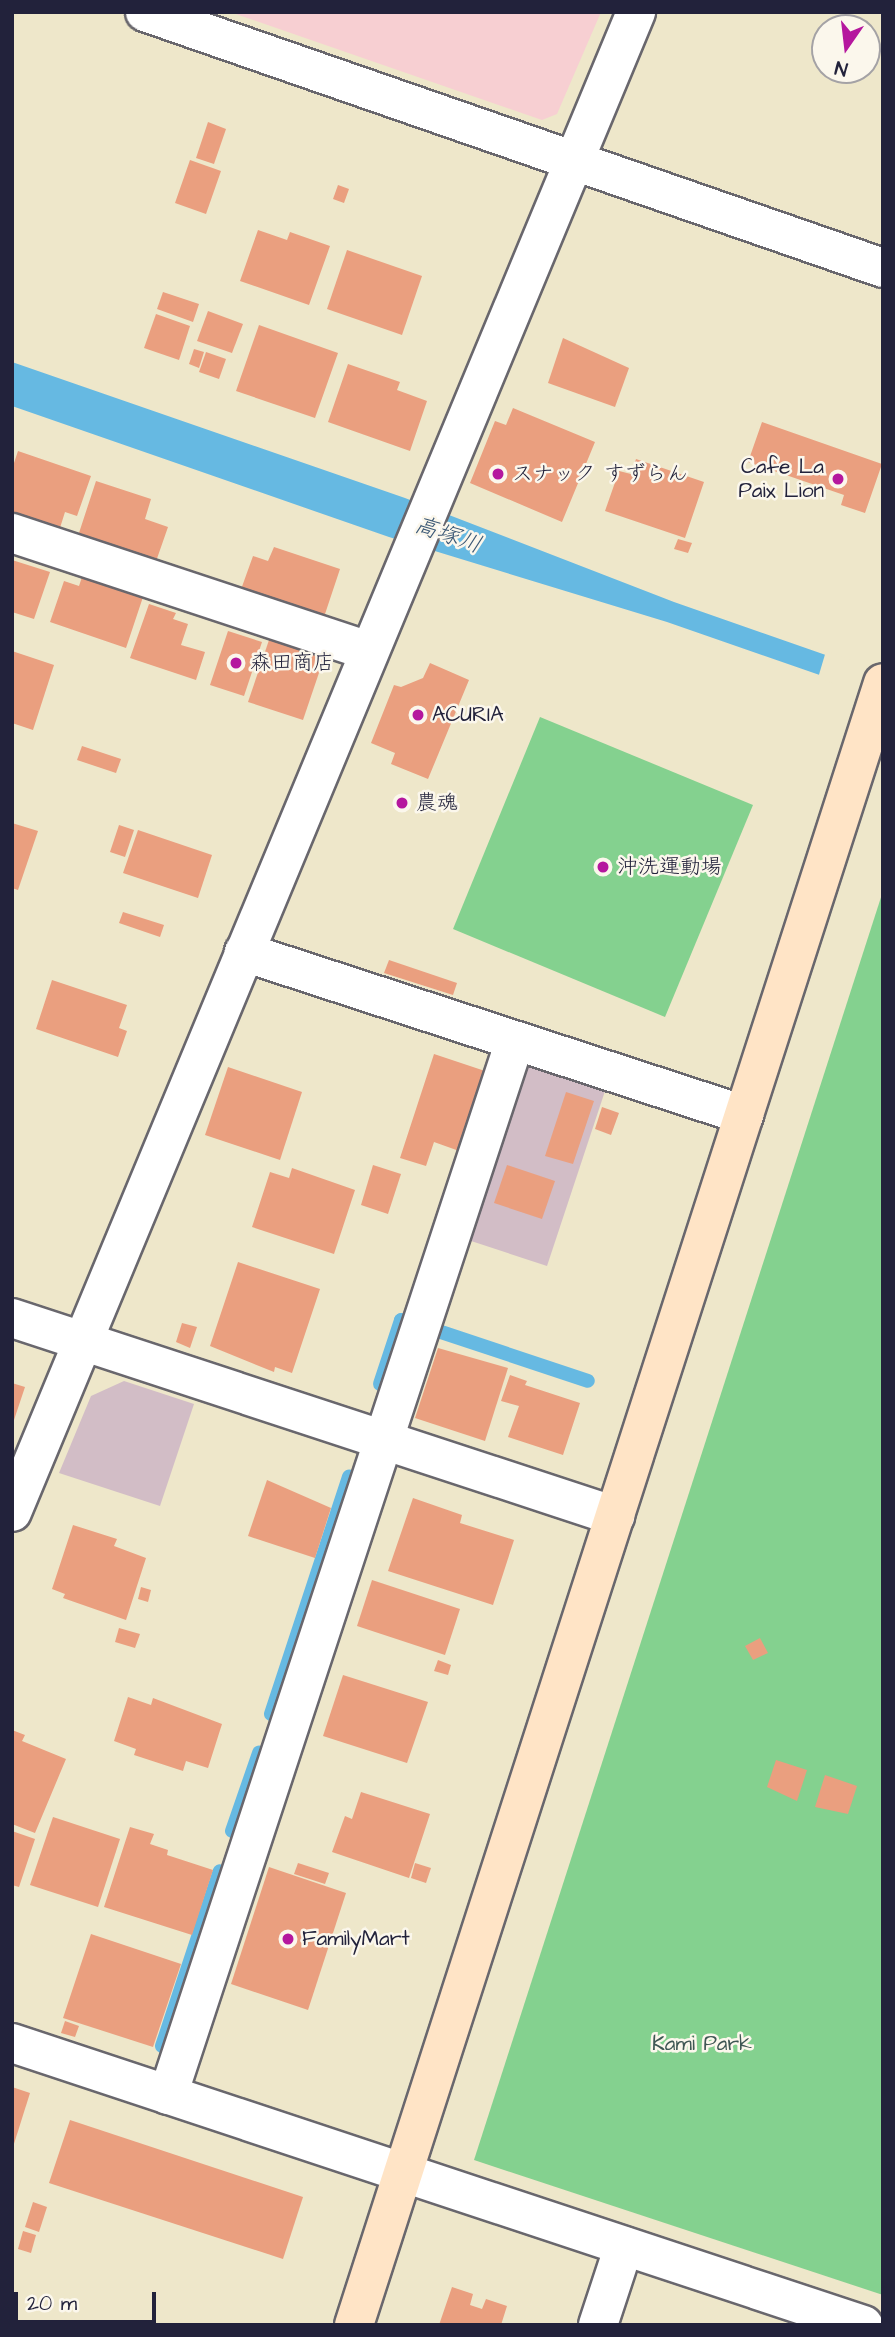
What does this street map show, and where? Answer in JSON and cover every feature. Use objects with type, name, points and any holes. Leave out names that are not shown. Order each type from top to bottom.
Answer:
[{"type":"street","points":[[145,12],[883,268]]},
{"type":"street","points":[[12,1512],[571,160],[636,12]]},
{"type":"street","points":[[12,533],[368,651]]},
{"type":"street","points":[[354,2325],[744,1115],[877,714]]},
{"type":"street","points":[[244,952],[744,1115]]},
{"type":"street","points":[[168,2095],[515,1041]]},
{"type":"street","points":[[12,1318],[615,1516]]},
{"type":"street","points":[[12,2043],[625,2246],[825,2319],[863,2325]]},
{"type":"street","points":[[598,2325],[625,2246]]},
{"type":"shaded area","points":[[230,12],[601,12],[557,114],[542,120]]},
{"type":"shaded area","points":[[524,1058],[607,1085],[547,1266],[465,1239]]},
{"type":"shaded area","points":[[124,1381],[194,1404],[160,1506],[59,1473],[91,1396]]},
{"type":"green space","name":"沖洗運動場","points":[[540,717],[753,805],[665,1017],[453,929]]},
{"type":"green space","name":"Kami Park","points":[[883,891],[883,2295],[474,2160]]},
{"type":"water","name":"高塚川","points":[[12,362],[405,498],[674,602],[883,675],[883,697],[667,622],[389,537],[12,406]]},
{"type":"pier","points":[[826,651],[883,671],[883,701],[818,678]]},
{"type":"building","points":[[208,122],[226,129],[214,164],[196,158]]},
{"type":"building","points":[[190,160],[221,171],[206,214],[175,203]]},
{"type":"building","points":[[338,185],[349,189],[344,203],[333,199]]},
{"type":"building","points":[[258,230],[287,240],[290,232],[330,246],[309,305],[240,281]]},
{"type":"building","points":[[347,250],[422,276],[402,335],[327,309]]},
{"type":"building","points":[[163,292],[199,304],[193,322],[157,309]]},
{"type":"building","points":[[208,311],[243,324],[232,353],[197,341]]},
{"type":"building","points":[[156,314],[190,326],[179,360],[144,348]]},
{"type":"building","points":[[259,325],[338,353],[315,418],[236,391]]},
{"type":"building","points":[[563,338],[629,368],[615,407],[548,383]]},
{"type":"building","points":[[194,349],[204,352],[199,368],[189,364]]},
{"type":"building","points":[[206,352],[226,359],[219,379],[199,372]]},
{"type":"building","points":[[348,364],[400,382],[397,390],[427,401],[410,451],[328,422]]},
{"type":"building","points":[[513,408],[595,442],[562,522],[470,483],[495,421],[506,425]]},
{"type":"building","name":"Cafe La Paix Lion","points":[[762,422],[882,464],[865,513],[841,505],[844,495],[748,462]]},
{"type":"building","points":[[18,451],[91,476],[77,516],[65,512],[59,531],[12,516],[12,469]]},
{"type":"building","points":[[636,459],[704,482],[685,538],[605,511],[619,471],[631,474]]},
{"type":"building","points":[[96,481],[151,499],[145,519],[168,527],[153,570],[78,536]]},
{"type":"building","points":[[678,539],[692,543],[688,553],[674,549]]},
{"type":"building","points":[[274,547],[340,569],[322,623],[239,595],[253,556],[268,561]]},
{"type":"building","points":[[12,560],[50,572],[34,619],[12,612]]},
{"type":"building","points":[[82,577],[143,597],[126,648],[50,622],[64,581],[79,586]]},
{"type":"building","points":[[149,604],[176,613],[173,619],[188,624],[181,645],[205,652],[196,680],[130,658]]},
{"type":"building","name":"森田商店","points":[[228,631],[262,642],[244,696],[210,685]]},
{"type":"building","points":[[269,640],[324,658],[303,720],[248,702]]},
{"type":"building","points":[[12,651],[54,665],[33,730],[12,723]]},
{"type":"building","name":"ACURIA","points":[[430,663],[469,680],[428,779],[391,764],[395,753],[371,743],[394,685],[401,687],[423,678]]},
{"type":"building","points":[[82,746],[121,759],[116,773],[77,760]]},
{"type":"building","points":[[12,823],[38,831],[18,890],[12,888]]},
{"type":"building","points":[[119,825],[134,830],[125,857],[110,852]]},
{"type":"building","points":[[138,830],[212,855],[198,898],[123,873]]},
{"type":"building","points":[[123,912],[164,925],[160,937],[119,923]]},
{"type":"building","points":[[389,960],[457,983],[453,995],[384,973]]},
{"type":"building","points":[[52,980],[127,1005],[119,1028],[127,1031],[118,1057],[36,1029]]},
{"type":"building","points":[[434,1054],[488,1072],[462,1152],[434,1142],[426,1166],[400,1158]]},
{"type":"building","points":[[228,1067],[302,1092],[280,1160],[205,1135]]},
{"type":"building","points":[[566,1092],[594,1101],[573,1164],[545,1156]]},
{"type":"building","points":[[602,1107],[619,1113],[611,1135],[595,1129]]},
{"type":"building","points":[[373,1165],[401,1174],[388,1214],[361,1205]]},
{"type":"building","points":[[507,1165],[555,1181],[542,1219],[494,1203]]},
{"type":"building","points":[[292,1168],[355,1190],[334,1254],[252,1227],[270,1172],[289,1178]]},
{"type":"building","points":[[238,1262],[320,1289],[292,1373],[275,1367],[274,1372],[210,1346]]},
{"type":"building","points":[[182,1323],[197,1327],[190,1348],[176,1342]]},
{"type":"building","points":[[438,1348],[508,1368],[485,1441],[415,1418]]},
{"type":"building","points":[[510,1375],[527,1381],[525,1385],[580,1403],[563,1455],[508,1437],[519,1406],[501,1401]]},
{"type":"building","points":[[12,1383],[25,1387],[13,1423],[12,1422]]},
{"type":"building","points":[[267,1480],[331,1508],[315,1558],[248,1536]]},
{"type":"building","points":[[413,1498],[462,1515],[460,1523],[514,1540],[493,1605],[388,1571]]},
{"type":"building","points":[[73,1525],[117,1539],[114,1546],[146,1558],[126,1620],[63,1598],[65,1594],[52,1589]]},
{"type":"building","points":[[372,1580],[460,1609],[445,1655],[357,1626]]},
{"type":"building","points":[[141,1587],[151,1590],[148,1602],[138,1599]]},
{"type":"building","points":[[119,1628],[140,1634],[135,1648],[115,1642]]},
{"type":"building","points":[[760,1638],[768,1653],[753,1660],[745,1646]]},
{"type":"building","points":[[438,1660],[451,1665],[448,1675],[434,1671]]},
{"type":"building","points":[[343,1675],[428,1702],[407,1763],[323,1736]]},
{"type":"building","points":[[128,1697],[151,1705],[153,1698],[222,1724],[208,1768],[186,1761],[183,1771],[134,1755],[136,1749],[114,1741]]},
{"type":"building","points":[[12,1730],[25,1735],[22,1741],[66,1759],[35,1833],[12,1824]]},
{"type":"building","points":[[776,1760],[807,1770],[797,1801],[767,1787]]},
{"type":"building","points":[[825,1775],[857,1786],[848,1814],[815,1807]]},
{"type":"building","points":[[361,1792],[430,1814],[409,1878],[332,1852],[345,1816],[352,1819]]},
{"type":"building","points":[[53,1817],[120,1839],[98,1907],[30,1885]]},
{"type":"building","points":[[130,1827],[154,1834],[150,1844],[168,1850],[167,1855],[213,1870],[192,1935],[104,1907]]},
{"type":"building","points":[[12,1831],[35,1839],[19,1887],[12,1885]]},
{"type":"building","points":[[298,1863],[329,1873],[325,1884],[294,1874]]},
{"type":"building","points":[[415,1863],[431,1868],[426,1883],[411,1878]]},
{"type":"building","name":"FamilyMart","points":[[269,1867],[346,1893],[308,2010],[231,1984]]},
{"type":"building","points":[[91,1934],[181,1964],[153,2047],[63,2018]]},
{"type":"building","points":[[65,2021],[79,2026],[75,2037],[61,2033]]},
{"type":"building","points":[[12,2087],[30,2093],[13,2147],[12,2147]]},
{"type":"building","points":[[70,2120],[303,2197],[283,2259],[49,2183]]},
{"type":"building","points":[[33,2202],[47,2207],[39,2232],[25,2227]]},
{"type":"building","points":[[23,2231],[36,2235],[31,2253],[18,2249]]},
{"type":"building","points":[[452,2287],[473,2294],[470,2305],[482,2309],[486,2299],[507,2306],[501,2325],[439,2325]]},
{"type":"waterway","points":[[380,1384],[401,1320],[408,1322]]},
{"type":"waterway","points":[[435,1330],[588,1381]]},
{"type":"waterway","points":[[271,1714],[349,1477]]},
{"type":"waterway","points":[[232,1831],[259,1753]]},
{"type":"waterway","points":[[162,2046],[220,1871]]},
{"type":"place","name":"スナック すずらん","points":[[498,474]]},
{"type":"place","name":"Cafe La Paix Lion","points":[[838,479]]},
{"type":"place","name":"森田商店","points":[[236,663]]},
{"type":"place","name":"ACURIA","points":[[418,715]]},
{"type":"place","name":"農魂","points":[[402,803]]},
{"type":"place","name":"沖洗運動場","points":[[603,867]]},
{"type":"place","name":"FamilyMart","points":[[288,1939]]}]
